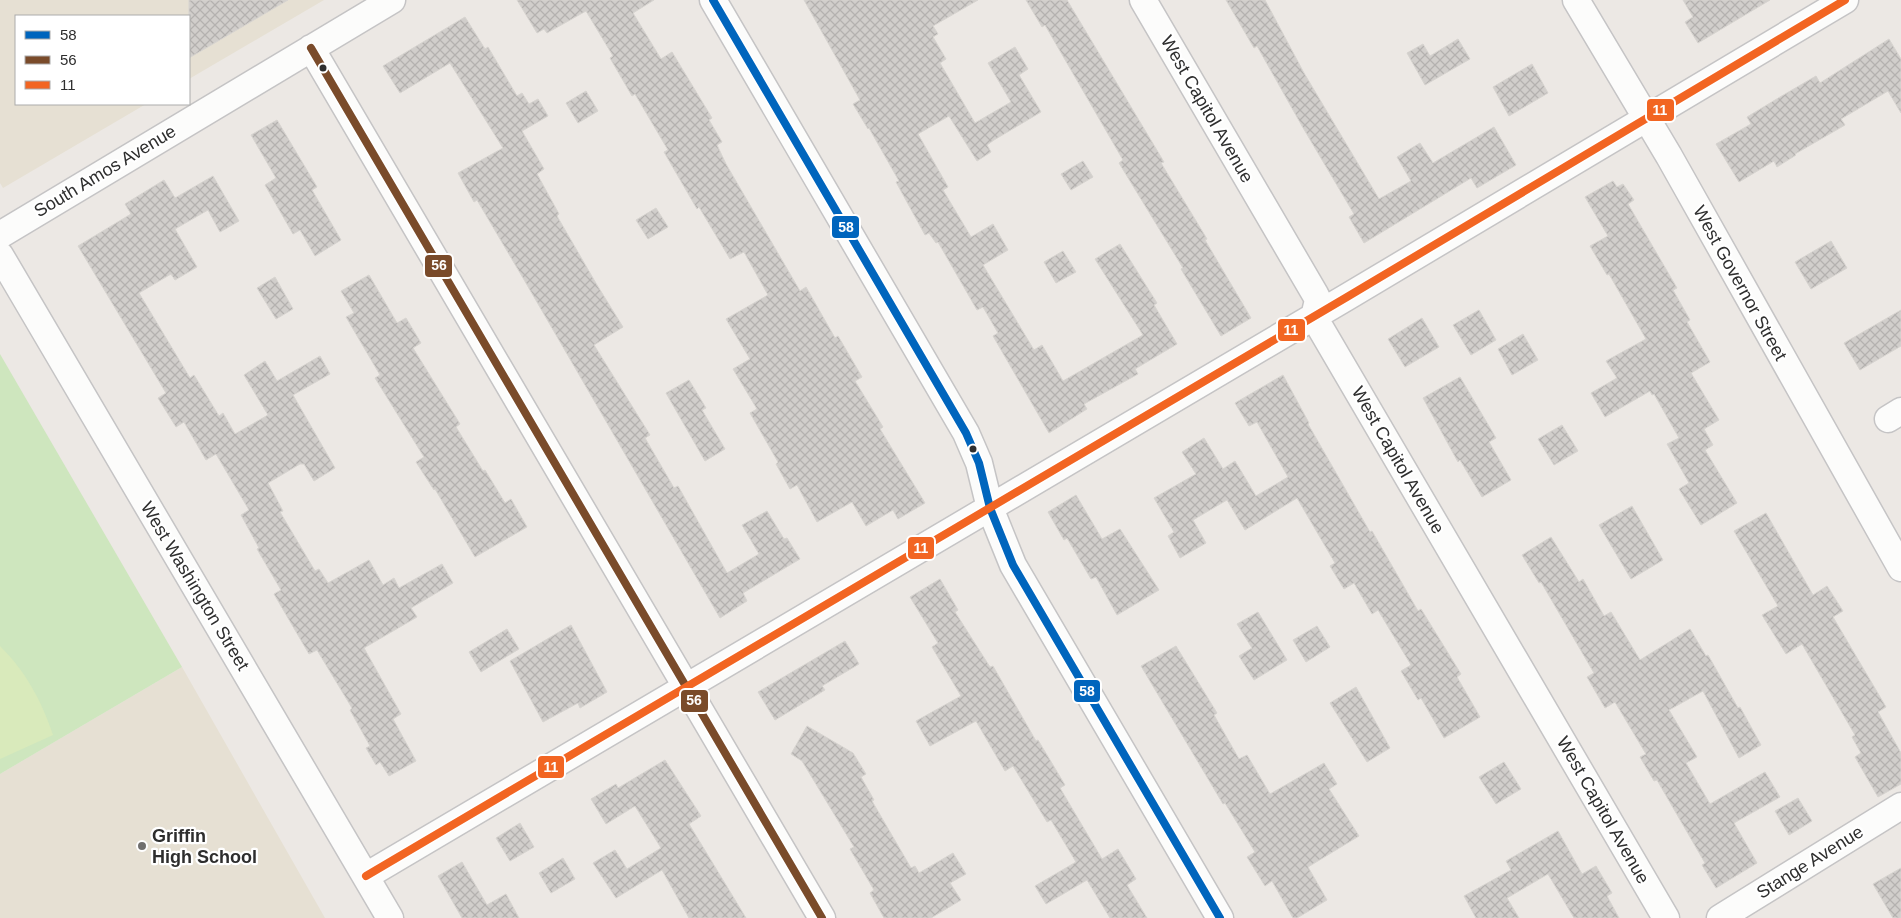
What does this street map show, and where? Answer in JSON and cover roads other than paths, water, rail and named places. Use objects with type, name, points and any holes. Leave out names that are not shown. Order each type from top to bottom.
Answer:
[{"type":"street","name":"South Amos Avenue","points":[[0,235],[392,0]]},
{"type":"street","points":[[713,0],[966,433],[979,463],[990,508],[1012,565],[1220,918]]},
{"type":"street","name":"West Capitol Avenue","points":[[1143,0],[1315,294],[1318,300],[1314,317],[1666,918]]},
{"type":"street","name":"West Governor Street","points":[[1576,0],[1647,119],[1901,568]]},
{"type":"street","points":[[366,876],[1314,317],[1845,0]]},
{"type":"street","points":[[311,48],[822,918]]},
{"type":"street","name":"West Washington Street","points":[[0,255],[390,918]]},
{"type":"street","name":"Stange Avenue","points":[[1720,918],[1901,806]]},
{"type":"place","name":"Griffin High School","points":[[142,846]]}]
